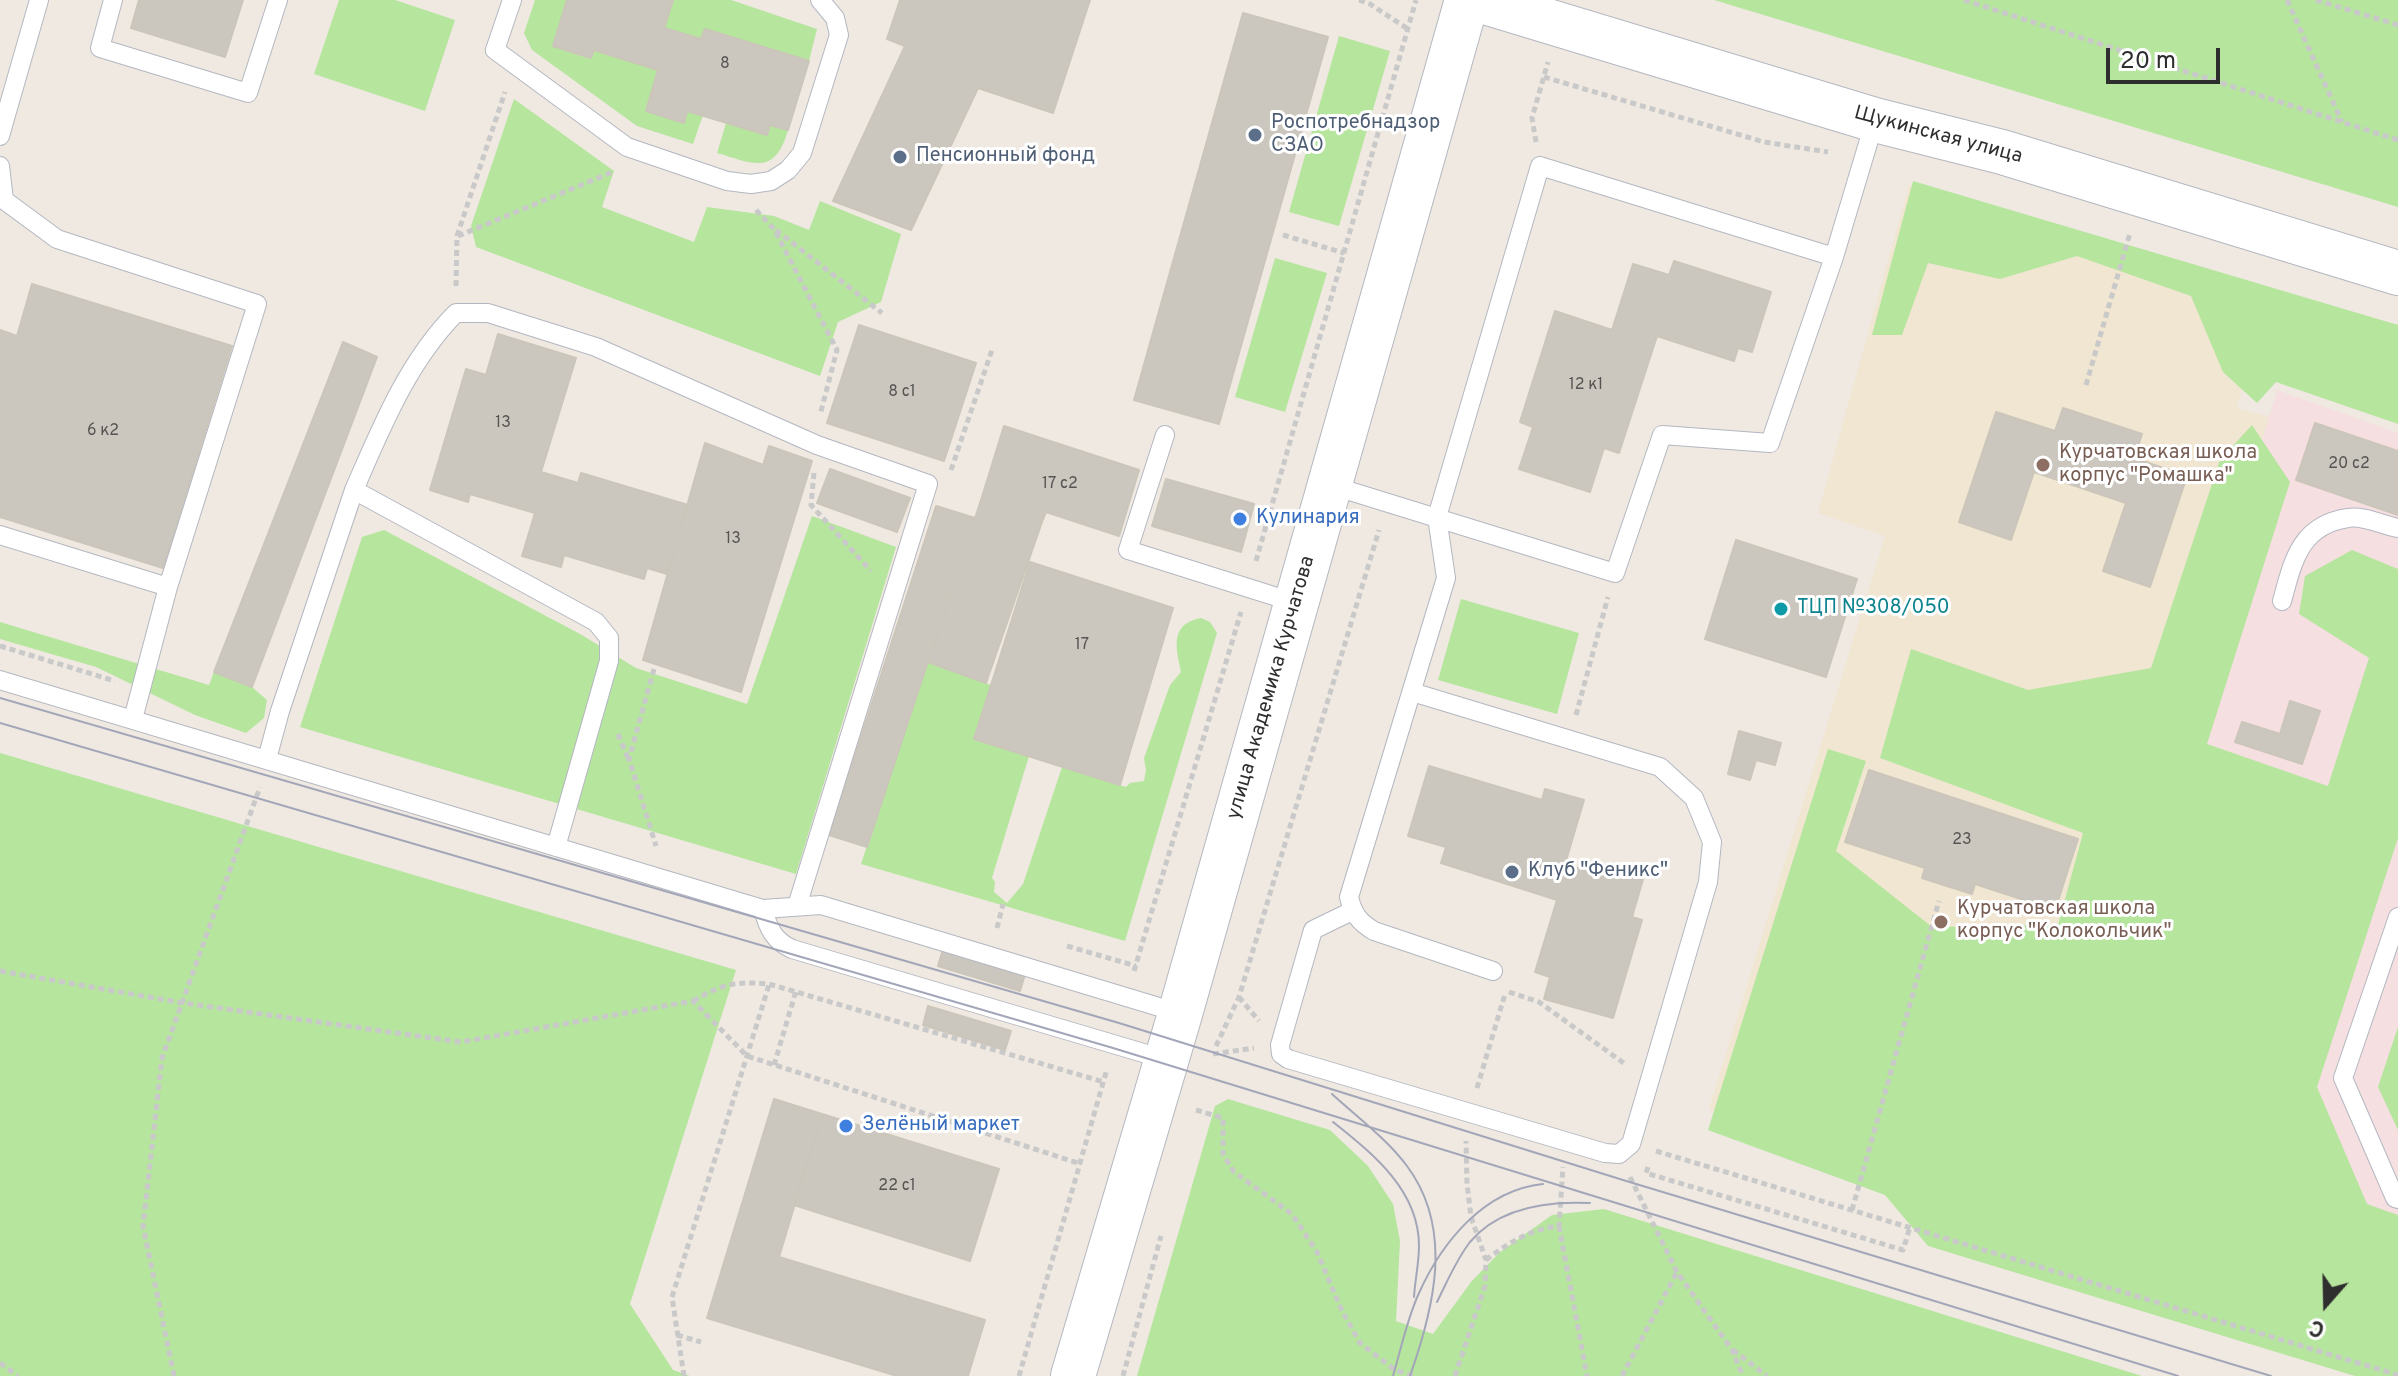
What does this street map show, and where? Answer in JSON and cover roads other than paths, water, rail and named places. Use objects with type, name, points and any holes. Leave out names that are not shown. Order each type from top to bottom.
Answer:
[{"type":"main road","name":"улица Академика Курчатова","points":[[1073,1376],[1167,1060],[1467,0]]},
{"type":"main road","name":"Щукинская улица","points":[[1478,0],[1875,120],[2002,152],[2398,273]]},
{"type":"lane","points":[[0,136],[39,0]]},
{"type":"lane","points":[[113,0],[100,48],[248,93],[278,0]]},
{"type":"lane","points":[[512,0],[495,50],[627,147],[727,181],[751,184],[771,181],[788,170],[802,153],[839,35],[835,18],[820,0]]},
{"type":"lane","points":[[1330,485],[1615,573],[1662,435],[1770,443],[1834,257],[1875,120]]},
{"type":"lane","points":[[0,166],[4,200],[57,239],[257,304],[168,587],[133,719]]},
{"type":"lane","points":[[1493,971],[1374,931],[1360,922],[1352,911],[1349,897],[1446,578],[1437,517],[1540,166],[1834,257]]},
{"type":"lane","points":[[267,759],[280,711],[354,490],[382,424],[432,337],[456,313],[488,313],[596,347],[817,445],[928,484],[797,906]]},
{"type":"lane","points":[[1165,435],[1128,550],[1296,603]]},
{"type":"lane","points":[[354,490],[596,622],[609,638],[609,661],[604,684],[556,847]]},
{"type":"lane","points":[[2282,601],[2294,560],[2313,529],[2350,517],[2398,528]]},
{"type":"lane","points":[[0,535],[168,587]]},
{"type":"lane","points":[[0,680],[763,909],[821,905],[1180,1014]]},
{"type":"lane","points":[[1352,911],[1313,930],[1280,1045],[1281,1054],[1288,1059],[1605,1153],[1625,1149],[1649,1080],[1708,882],[1712,842],[1694,798],[1660,767],[1412,692]]},
{"type":"lane","points":[[763,909],[771,932],[780,943],[792,949],[1167,1060]]},
{"type":"lane","points":[[2398,917],[2343,1078],[2398,1199]]},
{"type":"tram line","points":[[0,698],[1119,1023],[1623,1180],[2271,1376]]},
{"type":"tram line","points":[[0,723],[1113,1048],[2178,1376]]},
{"type":"tram line","points":[[1332,1094],[1399,1156],[1422,1190],[1431,1216],[1435,1242],[1432,1296],[1410,1376]]},
{"type":"tram line","points":[[1333,1122],[1391,1175],[1411,1208],[1419,1246],[1414,1297]]},
{"type":"tram line","points":[[1393,1376],[1419,1293],[1453,1238],[1484,1208],[1502,1196],[1543,1184]]},
{"type":"tram line","points":[[1437,1302],[1470,1242],[1495,1221],[1541,1205],[1590,1203]]},
{"type":"place","name":"Роспотребнадзор СЗАО","points":[[1255,135]]},
{"type":"place","name":"Пенсионный фонд","points":[[900,157]]},
{"type":"place","name":"Курчатовская школа корпус \"Ромашка\"","points":[[2043,465]]},
{"type":"place","name":"Кулинария","points":[[1240,519]]},
{"type":"place","name":"ТЦП №308/050","points":[[1781,609]]},
{"type":"place","name":"Клуб \"Феникс\"","points":[[1512,872]]},
{"type":"place","name":"Курчатовская школа корпус \"Колокольчик\"","points":[[1941,922]]},
{"type":"place","name":"Зелёный маркет","points":[[846,1126]]}]
